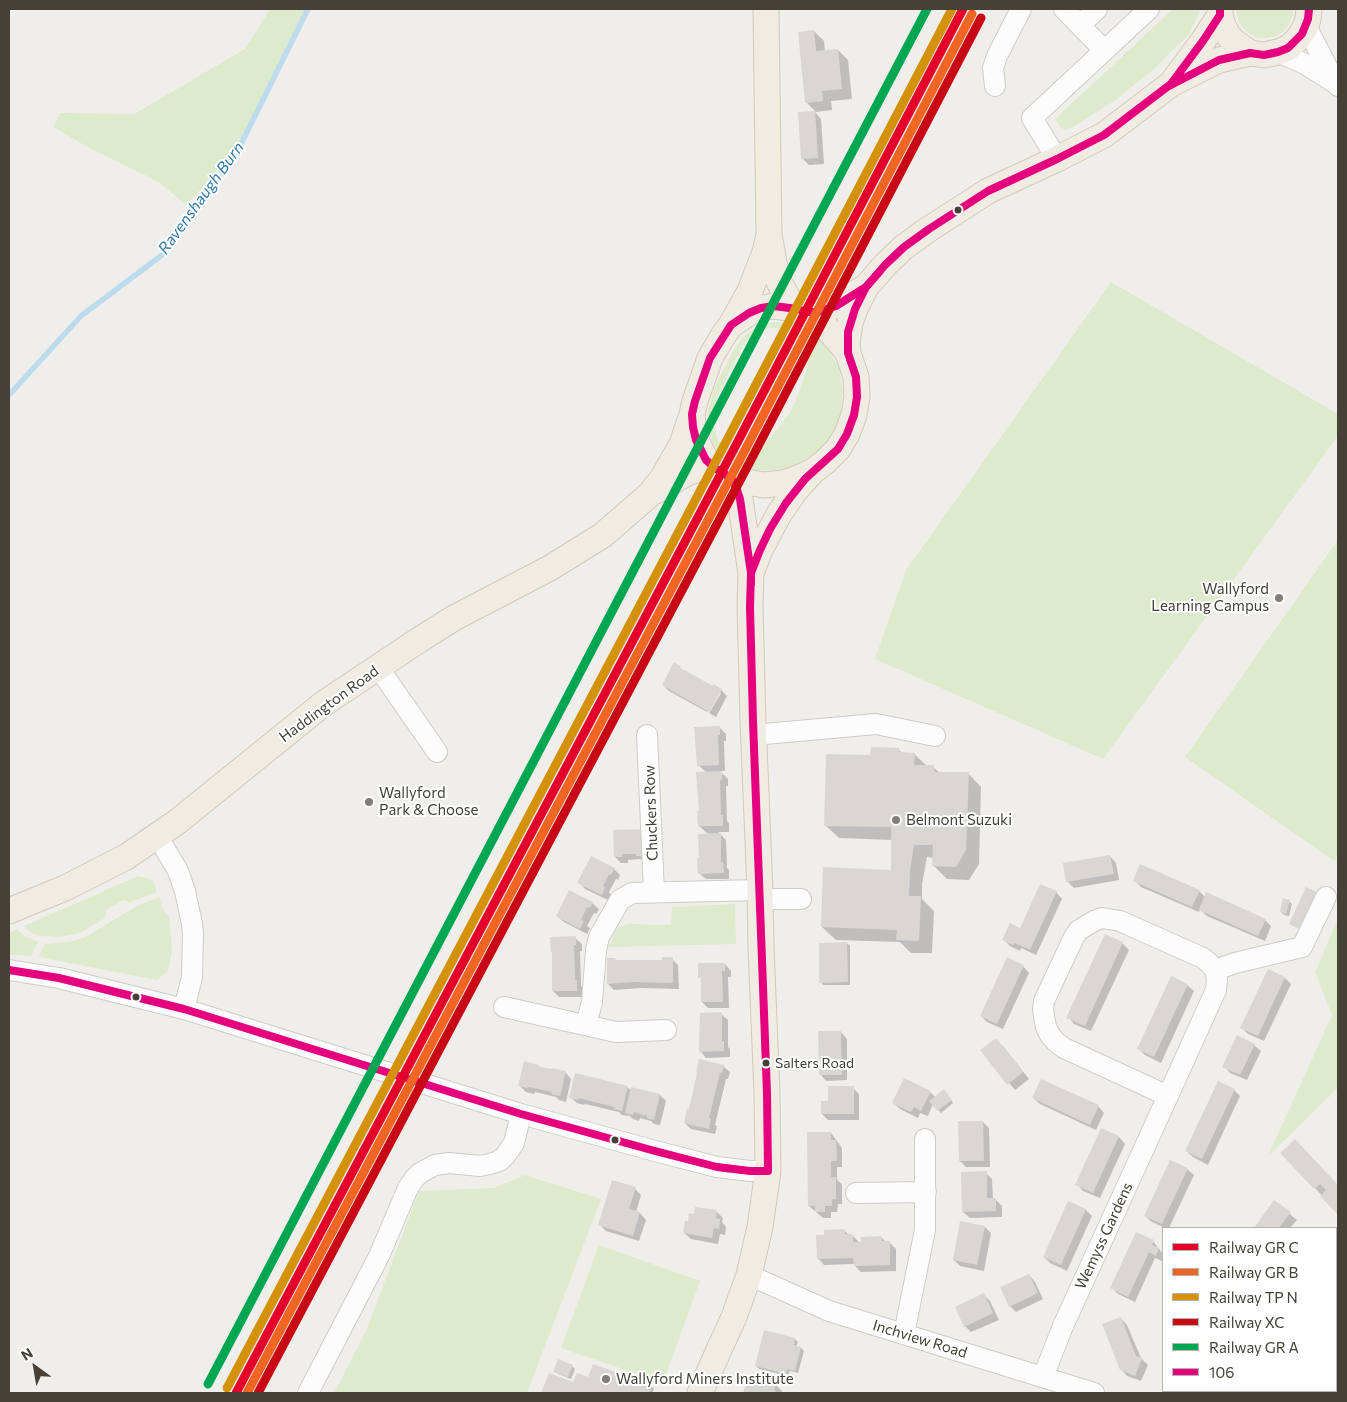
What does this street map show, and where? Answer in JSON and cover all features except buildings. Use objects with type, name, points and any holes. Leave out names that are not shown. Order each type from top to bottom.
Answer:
[{"type":"main road","points":[[766,9],[769,235],[778,278],[800,310],[824,325],[848,353]]},
{"type":"main road","points":[[1220,12],[1228,35],[1240,47],[1250,52],[1264,55],[1288,48],[1297,40],[1308,18]]},
{"type":"main road","points":[[1171,84],[1203,41],[1220,12]]},
{"type":"main road","points":[[751,573],[760,550],[779,514],[798,486],[838,449],[848,434],[857,397],[856,377],[848,353],[850,323],[866,287],[885,265],[904,247],[928,229],[988,191],[1104,135],[1171,84],[1219,60],[1250,52]]},
{"type":"main road","points":[[700,1393],[734,1317],[749,1275],[760,1227],[768,1171],[767,1093],[753,734],[751,573],[740,499],[716,470],[696,440],[692,414],[696,395],[710,358],[722,336],[731,325],[755,279],[769,235]]},
{"type":"main road","points":[[731,325],[749,313],[761,308],[774,306],[818,312],[832,308],[866,287]]},
{"type":"main road","name":"Haddington Road","points":[[9,911],[65,888],[126,857],[158,837],[323,704],[454,618],[550,568],[588,545],[617,524],[649,495],[662,479],[682,444],[692,414]]},
{"type":"main road","points":[[716,470],[747,482],[764,485],[783,483],[813,471]]},
{"type":"main road","name":"Haddington Road","points":[[649,495],[687,472],[716,470]]},
{"type":"street","points":[[995,86],[993,68],[997,56],[1021,9]]},
{"type":"street","points":[[1064,9],[1104,50]]},
{"type":"street","points":[[1080,25],[1097,9]]},
{"type":"street","points":[[1057,159],[1032,118],[1148,9]]},
{"type":"street","points":[[1308,18],[1336,84]]},
{"type":"street","points":[[1278,52],[1304,64],[1336,84]]},
{"type":"street","points":[[378,667],[437,752]]},
{"type":"street","points":[[753,734],[876,724],[935,736]]},
{"type":"street","name":"Chuckers Row","points":[[647,735],[654,892]]},
{"type":"street","points":[[158,837],[178,872],[185,891],[192,924],[192,977],[184,1009]]},
{"type":"street","points":[[586,1025],[592,1002],[596,950],[600,936],[620,900],[632,893],[760,895],[802,899]]},
{"type":"street","points":[[1168,1096],[1064,1048],[1050,1035],[1046,1027],[1043,1010],[1044,1001],[1074,936],[1086,924],[1102,918],[1112,919],[1202,958],[1210,963],[1215,970],[1235,963],[1302,947],[1326,897]]},
{"type":"street","points":[[9,970],[59,978],[184,1009],[521,1114],[717,1167],[768,1171]]},
{"type":"street","name":"Wemyss Gardens","points":[[1044,1377],[1063,1326],[1216,990],[1217,979],[1215,970]]},
{"type":"street","points":[[504,1007],[616,1032],[666,1030]]},
{"type":"street","points":[[308,1393],[379,1256],[408,1188],[414,1179],[420,1173],[435,1165],[449,1163],[480,1166],[499,1161],[514,1143],[521,1114]]},
{"type":"street","points":[[904,1334],[925,1230],[925,1139]]},
{"type":"street","points":[[856,1193],[926,1192]]},
{"type":"street","name":"Inchview Road","points":[[749,1275],[829,1311],[1094,1393]]},
{"type":"green space","points":[[270,9],[308,9],[237,152],[186,205],[159,182],[89,148],[53,127],[60,113],[134,114],[245,49]]},
{"type":"green space","points":[[1173,9],[1199,9],[1189,34],[1154,69],[1113,102],[1071,128],[1065,130],[1060,127],[1055,119]]},
{"type":"green space","points":[[1236,9],[1293,9],[1293,15],[1284,31],[1276,36],[1258,38],[1243,28],[1238,21]]},
{"type":"green space","points":[[1111,282],[1338,414],[1338,436],[1103,759],[875,659],[906,570]]},
{"type":"green space","points":[[774,322],[791,323],[805,329],[825,345],[839,367],[843,391],[840,418],[829,439],[815,454],[792,466],[775,470],[756,470],[740,466],[723,455],[714,445],[707,428],[708,410],[715,386],[733,351],[743,337],[758,326]],"holes":[[[768,328],[789,331],[802,342],[808,363],[801,388],[790,413],[771,437],[751,449],[731,451],[725,448],[718,440],[713,423],[713,411],[718,395],[745,342],[760,331]]]},
{"type":"green space","points":[[1338,540],[1338,855],[1334,861],[1185,757]]},
{"type":"green space","points":[[138,876],[153,880],[157,892],[130,902],[124,900],[106,910],[105,918],[80,933],[60,937],[39,936],[30,932],[24,926]]},
{"type":"green space","points":[[159,897],[164,912],[169,916],[172,950],[168,971],[157,980],[39,957],[44,944],[69,942],[84,938],[135,907]]},
{"type":"green space","points":[[735,904],[736,944],[609,947],[616,929],[627,924],[671,925],[672,907]]},
{"type":"green space","points":[[1338,919],[1338,1088],[1268,1156],[1332,1015],[1315,972]]},
{"type":"green space","points":[[17,929],[24,936],[38,942],[31,956],[9,955],[9,933]]},
{"type":"green space","points":[[525,1175],[601,1199],[527,1393],[334,1393],[366,1331],[419,1191],[494,1188]]},
{"type":"green space","points":[[599,1245],[700,1281],[663,1383],[561,1348]]},
{"type":"waterway","name":"Ravenshaugh Burn","points":[[9,395],[81,316],[162,255],[237,152],[308,9]]},
{"type":"transit line","points":[[208,1384],[927,9]]},
{"type":"transit line","points":[[227,1388],[952,9]]},
{"type":"transit line","points":[[236,1393],[736,445],[963,9]]},
{"type":"transit line","name":"106","points":[[768,1171],[767,1093],[753,721],[751,573],[740,499],[736,487],[731,478],[706,460],[696,440],[693,427],[692,414],[695,401],[710,358],[731,325],[749,313],[761,308],[774,306],[807,312],[818,312],[836,306],[866,287],[904,247],[988,191],[1104,135],[1171,84],[1220,15],[1220,9]]},
{"type":"transit line","name":"106","points":[[1169,86],[1219,60],[1250,53],[1264,55],[1288,48],[1302,34],[1308,19],[1309,9]]},
{"type":"transit line","points":[[247,1393],[745,450],[972,14]]},
{"type":"transit line","name":"106","points":[[751,584],[751,573],[760,550],[786,503],[805,479],[838,449],[847,434],[854,415],[857,397],[856,377],[848,353],[848,332],[855,309],[866,287],[880,271]]},
{"type":"transit line","name":"106","points":[[9,970],[59,978],[184,1009],[521,1114],[655,1151],[717,1167],[768,1171]]},
{"type":"rail line","name":"XC","points":[[258,1393],[754,454],[981,18]]},
{"type":"place","name":"Wallyford Learning Campus","points":[[1279,598]]},
{"type":"place","name":"Wallyford Park & Choose","points":[[369,802]]},
{"type":"place","name":"Belmont Suzuki","points":[[896,820]]},
{"type":"place","name":"Salters Road","points":[[766,1063]]},
{"type":"place","name":"Wallyford Miners Institute","points":[[606,1379]]}]
